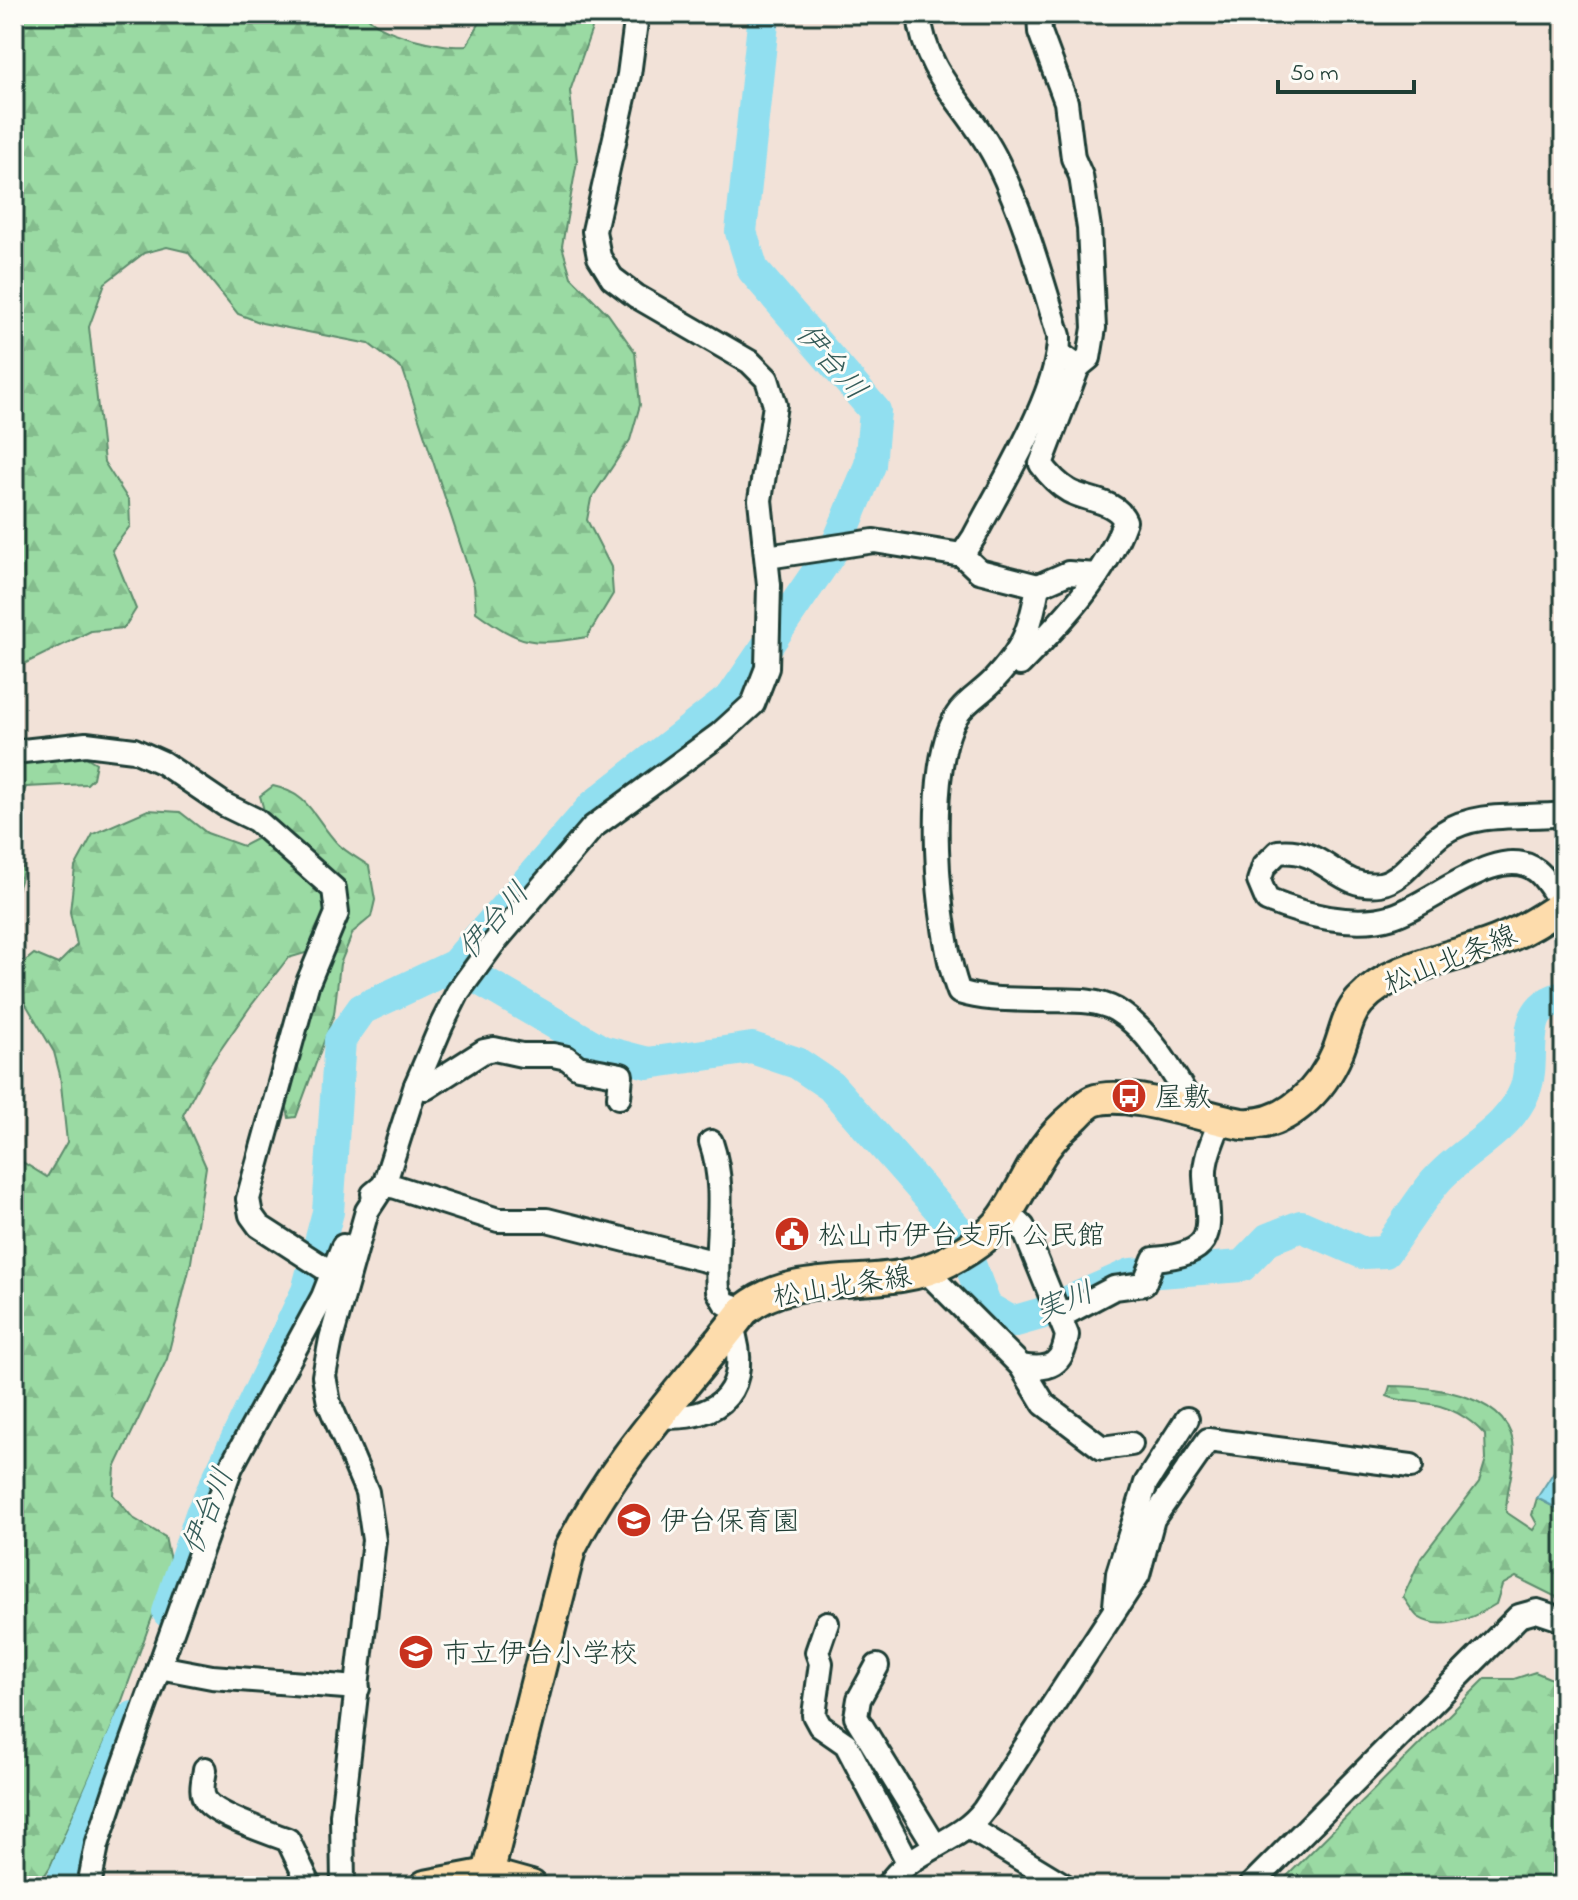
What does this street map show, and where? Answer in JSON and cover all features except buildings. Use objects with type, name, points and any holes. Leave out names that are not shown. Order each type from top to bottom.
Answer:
[{"type":"main road","name":"松山北条線","points":[[488,1874],[570,1549],[591,1505],[738,1319],[760,1297],[782,1289],[926,1271],[981,1241],[1008,1212],[1044,1146],[1092,1101],[1116,1097],[1209,1118],[1258,1125],[1282,1117],[1304,1100],[1338,1051],[1346,1025],[1359,1002],[1378,985],[1402,973],[1500,940],[1563,904]]},
{"type":"main road","points":[[425,1886],[488,1874],[531,1886]]},
{"type":"street","points":[[343,1886],[342,1815],[374,1540],[367,1492],[329,1403],[324,1376],[331,1339],[367,1211],[384,1185],[416,1085],[458,992],[504,929],[573,849],[613,810],[720,734],[753,704],[767,668],[770,620],[760,500],[775,405],[767,379],[750,362],[636,296],[612,278],[599,257],[594,231],[629,75],[637,14]]},
{"type":"street","points":[[919,14],[921,40],[932,66],[997,160],[1027,228],[1069,361],[1041,464],[1050,477],[1071,492],[1115,509],[1125,521],[1115,549],[1079,603],[1006,679],[990,684]]},
{"type":"street","points":[[1044,15],[1040,32],[1066,102],[1073,158],[1081,176],[1089,228],[1094,328],[1089,358],[1069,361]]},
{"type":"street","points":[[962,555],[1069,361]]},
{"type":"street","points":[[767,557],[874,541],[962,555],[979,571],[1038,586],[1068,573],[1097,575]]},
{"type":"street","points":[[1038,586],[1029,632],[990,684],[959,712],[947,743],[938,788],[944,941],[959,992],[998,1002],[1087,1001],[1115,1009],[1140,1030],[1209,1118],[1206,1164],[1210,1206],[1207,1234],[1199,1245],[1183,1256],[1154,1259],[1144,1284],[1114,1288],[1058,1309]]},
{"type":"street","points":[[14,752],[86,744],[134,750],[163,763],[225,805],[256,820],[334,889],[337,913],[307,985],[248,1199],[251,1215],[259,1226],[327,1270]]},
{"type":"street","points":[[1563,904],[1536,870],[1520,862],[1502,863],[1480,870],[1435,898],[1393,916],[1366,921],[1291,910],[1267,900],[1259,881],[1264,866],[1278,852],[1298,850],[1319,858],[1345,878],[1364,885],[1385,883],[1443,833],[1474,819],[1564,814]]},
{"type":"street","points":[[416,1085],[426,1088],[484,1051],[494,1049],[522,1055],[553,1055],[567,1058],[578,1067],[621,1075],[619,1097]]},
{"type":"street","points":[[660,1416],[678,1418],[701,1411],[723,1401],[735,1389],[741,1352],[738,1319],[718,1291],[721,1201],[719,1165],[711,1142]]},
{"type":"street","points":[[384,1185],[498,1220],[547,1220],[717,1263]]},
{"type":"street","points":[[89,1886],[97,1845],[231,1467],[323,1297],[327,1270],[359,1204],[384,1185]]},
{"type":"street","points":[[1008,1212],[1023,1227],[1067,1335],[1065,1351],[1058,1363],[1049,1368],[1021,1366]]},
{"type":"street","points":[[926,1271],[1021,1366],[1044,1404],[1102,1448],[1131,1444]]},
{"type":"street","points":[[1115,1608],[1118,1573],[1142,1494],[1187,1419]]},
{"type":"street","points":[[887,1886],[908,1862],[934,1844],[970,1828],[1138,1575],[1153,1519],[1208,1440],[1411,1466]]},
{"type":"street","points":[[1250,1886],[1519,1616],[1537,1611],[1564,1620]]},
{"type":"street","points":[[827,1623],[817,1652],[821,1663],[814,1715],[820,1726],[846,1744],[908,1862]]},
{"type":"street","points":[[877,1666],[859,1699],[856,1717],[934,1844]]},
{"type":"street","points":[[159,1667],[212,1677],[358,1688]]},
{"type":"street","points":[[205,1769],[202,1791],[205,1801],[218,1810],[288,1840],[310,1886]]},
{"type":"street","points":[[970,1828],[1065,1886]]},
{"type":"green space","points":[[14,14],[365,14],[383,28],[396,33],[427,42],[466,46],[485,14],[597,14],[570,91],[577,161],[562,246],[571,277],[608,314],[635,352],[640,405],[630,440],[591,499],[587,520],[611,567],[613,594],[587,637],[552,642],[528,640],[505,631],[476,612],[474,586],[403,370],[369,344],[262,323],[238,314],[188,252],[167,247],[144,253],[105,283],[89,327],[104,462],[129,501],[130,526],[112,550],[136,609],[124,628],[91,631],[14,669]]},
{"type":"green space","points":[[81,754],[96,763],[93,778],[87,784],[26,787],[20,801],[15,839],[23,871],[14,900],[14,760]]},
{"type":"green space","points":[[273,786],[304,801],[338,844],[369,866],[375,900],[371,917],[353,932],[340,964],[334,1014],[296,1117],[289,1118],[286,1103],[321,958],[312,951],[288,958],[207,1069],[183,1115],[206,1167],[191,1262],[167,1359],[115,1468],[113,1495],[133,1518],[165,1537],[171,1565],[115,1720],[50,1867],[41,1881],[29,1886],[14,1884],[14,1145],[21,1161],[47,1177],[67,1142],[60,1075],[54,1052],[24,1001],[18,967],[34,954],[58,964],[77,945],[70,912],[75,867],[93,834],[148,810],[180,812],[207,833],[243,846],[260,837],[265,814],[260,796]]},
{"type":"green space","points":[[1390,1386],[1448,1392],[1486,1406],[1500,1417],[1510,1432],[1514,1451],[1506,1512],[1533,1530],[1537,1524],[1532,1515],[1537,1498],[1564,1512],[1564,1601],[1516,1577],[1502,1585],[1496,1604],[1469,1618],[1438,1624],[1414,1613],[1403,1597],[1421,1558],[1479,1482],[1486,1459],[1485,1435],[1473,1423],[1450,1410],[1387,1396]]},
{"type":"green space","points":[[1535,1672],[1564,1684],[1564,1886],[1277,1886],[1485,1679],[1514,1679]]},
{"type":"water","points":[[1564,1456],[1564,1512],[1537,1498]]},
{"type":"waterway","name":"伊台川","points":[[168,1612],[201,1514],[307,1291],[328,1212],[340,1040],[362,1009],[455,965],[594,805],[732,697],[838,542],[870,465],[875,411],[753,270],[741,232],[764,14]]},
{"type":"waterway","name":"実川","points":[[455,965],[602,1051],[648,1063],[752,1048],[797,1063],[831,1086],[957,1229],[986,1307],[1012,1322],[1040,1314],[1131,1274],[1242,1266],[1268,1239],[1301,1226],[1363,1253],[1385,1252],[1446,1170],[1508,1118],[1525,1090],[1531,1034],[1539,1011],[1549,1002],[1564,997]]},
{"type":"waterway","name":"伊台川","points":[[60,1886],[133,1717]]},
{"type":"place","name":"屋敷","points":[[1129,1096]]},
{"type":"place","name":"松山市伊台支所 公民館","points":[[792,1234]]},
{"type":"place","name":"伊台保育園","points":[[634,1520]]},
{"type":"place","name":"市立伊台小学校","points":[[416,1652]]}]
